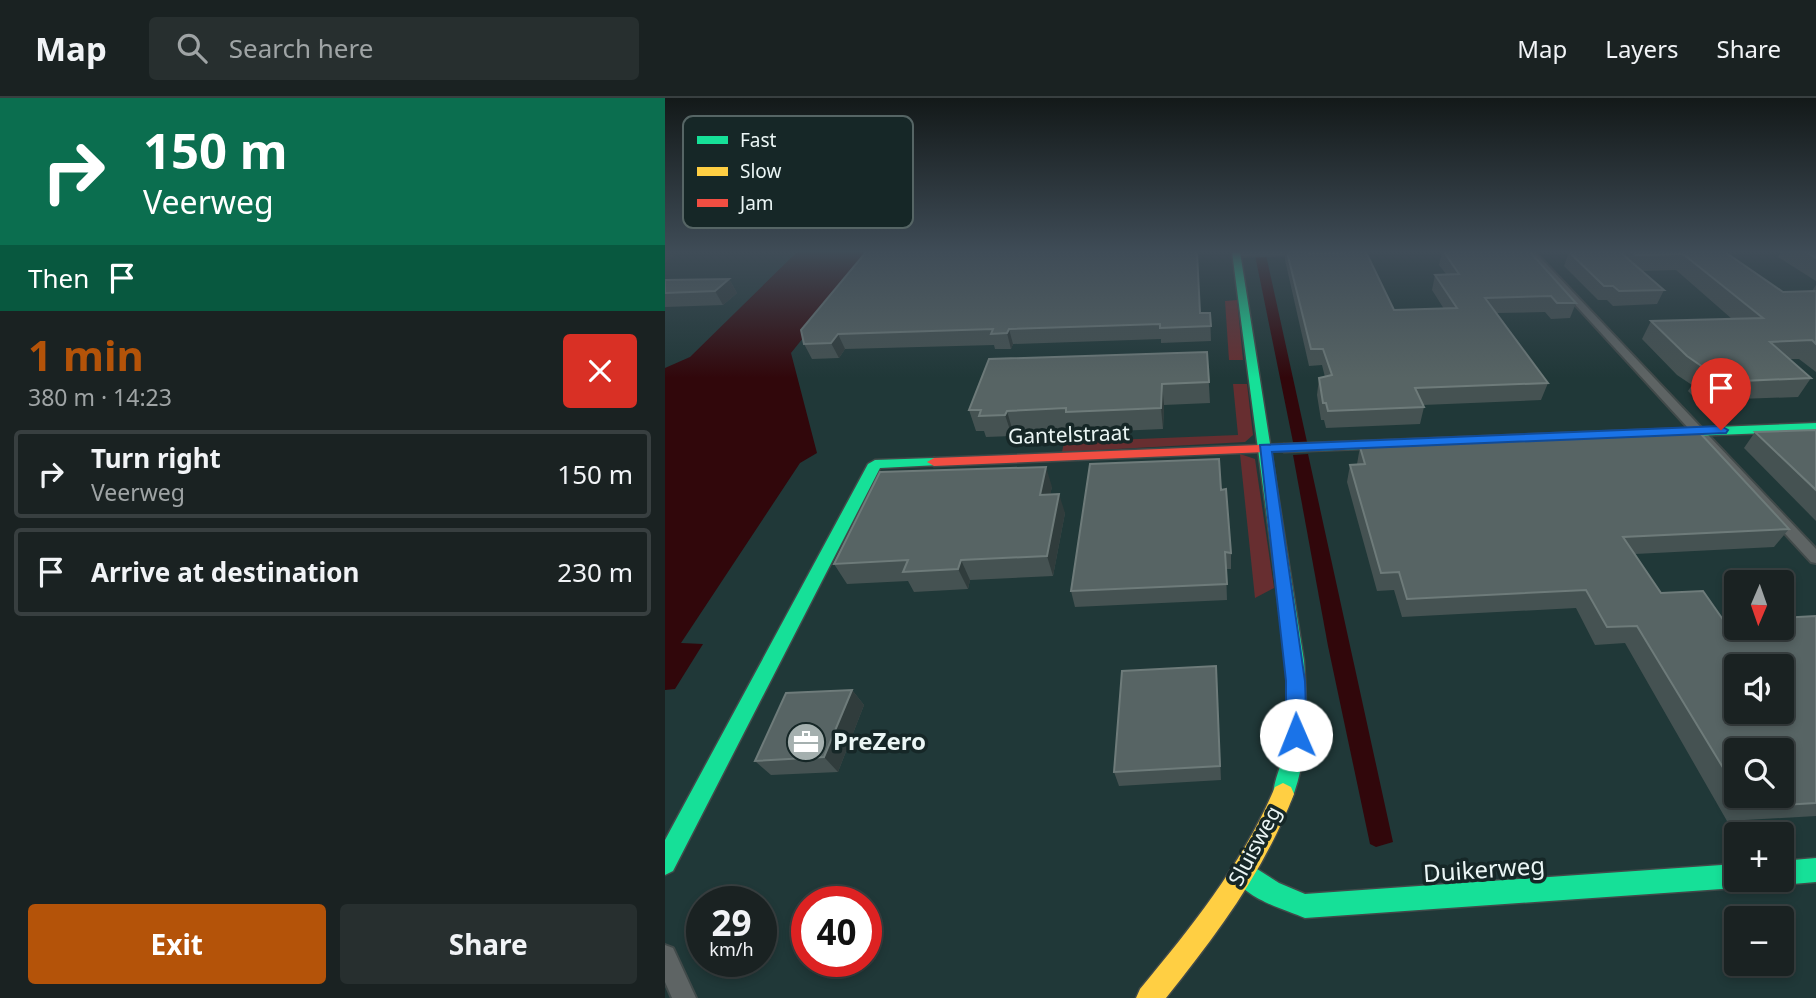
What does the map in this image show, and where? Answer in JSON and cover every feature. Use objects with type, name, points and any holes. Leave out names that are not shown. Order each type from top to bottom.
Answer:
[{"type":"street","name":"Sluisweg","points":[[1149,998],[1211,921],[1271,826],[1289,775],[1296,735],[1296,681],[1242,294]]},
{"type":"street","points":[[1570,294],[1816,558]]},
{"type":"street","name":"Gantelstraat","points":[[665,863],[875,464],[1816,427]]},
{"type":"street","points":[[1794,872],[1816,870]]},
{"type":"street","name":"Duikerweg","points":[[1243,872],[1271,892],[1305,906],[1724,877]]},
{"type":"street","points":[[665,956],[684,998]]},
{"type":"shaded area","points":[[665,294],[1816,294],[1816,998],[665,998]]},
{"type":"shaded area","points":[[754,294],[838,294],[791,353],[817,453],[800,463],[681,643],[703,644],[675,689],[665,690],[665,368],[690,357]]},
{"type":"shaded area","points":[[1263,294],[1275,294],[1307,442],[1293,442]]},
{"type":"shaded area","points":[[1237,300],[1243,360],[1229,360],[1225,301]]},
{"type":"shaded area","points":[[1233,384],[1247,384],[1253,435],[1245,442],[1062,452],[1064,442],[1238,435]]},
{"type":"shaded area","points":[[1240,454],[1255,459],[1274,588],[1255,598]]},
{"type":"shaded area","points":[[1308,454],[1393,842],[1376,847],[1370,844],[1328,646],[1293,455]]},
{"type":"building","points":[[831,294],[1199,294],[1200,313],[1210,313],[1211,326],[1160,328],[1160,324],[1009,329],[1007,333],[991,334],[993,329],[838,334],[831,343],[804,344],[801,330]]},
{"type":"building","points":[[1297,294],[1386,294],[1394,310],[1457,308],[1448,294],[1568,294],[1576,303],[1557,303],[1551,296],[1485,298],[1548,383],[1415,388],[1424,407],[1328,411],[1326,403],[1323,403],[1319,378],[1332,375],[1323,349],[1311,349]]},
{"type":"building","points":[[1733,294],[1816,294],[1816,344],[1812,340],[1770,342],[1811,378],[1742,381],[1747,385],[1713,387],[1699,372],[1710,372],[1687,356],[1651,321],[1763,318]]},
{"type":"building","points":[[1207,352],[1209,382],[1162,384],[1161,408],[1066,412],[1066,408],[1007,411],[1005,415],[979,416],[981,410],[969,410],[989,359]]},
{"type":"building","points":[[1816,430],[1816,490],[1755,432]]},
{"type":"building","points":[[1700,433],[1789,529],[1623,537],[1661,593],[1703,591],[1724,621],[1724,640],[1794,640],[1794,617],[1816,616],[1816,803],[1794,804],[1794,738],[1724,738],[1724,769],[1637,626],[1607,627],[1586,590],[1407,599],[1399,572],[1381,573],[1350,465],[1365,464],[1360,447]]},
{"type":"building","points":[[1219,459],[1221,490],[1226,489],[1231,553],[1225,552],[1227,584],[1071,591],[1090,464]]},
{"type":"building","points":[[1046,467],[1040,495],[1059,494],[1047,556],[961,560],[958,569],[903,572],[908,560],[834,564],[880,472]]},
{"type":"building","points":[[1216,666],[1220,766],[1114,772],[1122,671]]},
{"type":"building","points":[[852,690],[824,757],[755,761],[786,693]]},
{"type":"traffic: fast","points":[[1242,294],[1295,661],[1296,728],[1292,761],[1283,794]]},
{"type":"traffic: fast","points":[[1284,448],[1816,427]]},
{"type":"traffic: fast","points":[[665,863],[875,464],[934,462]]},
{"type":"traffic: fast","points":[[1794,872],[1816,870]]},
{"type":"traffic: fast","points":[[1243,872],[1271,892],[1305,906],[1724,877]]},
{"type":"traffic: slow","points":[[1149,998],[1225,902],[1258,850],[1283,794]]},
{"type":"traffic: jam","points":[[934,462],[1284,448]]},
{"type":"place","name":"PreZero","points":[[806,742]]},
{"type":"route","points":[[1296,735],[1296,681],[1264,448],[1721,430]]}]
